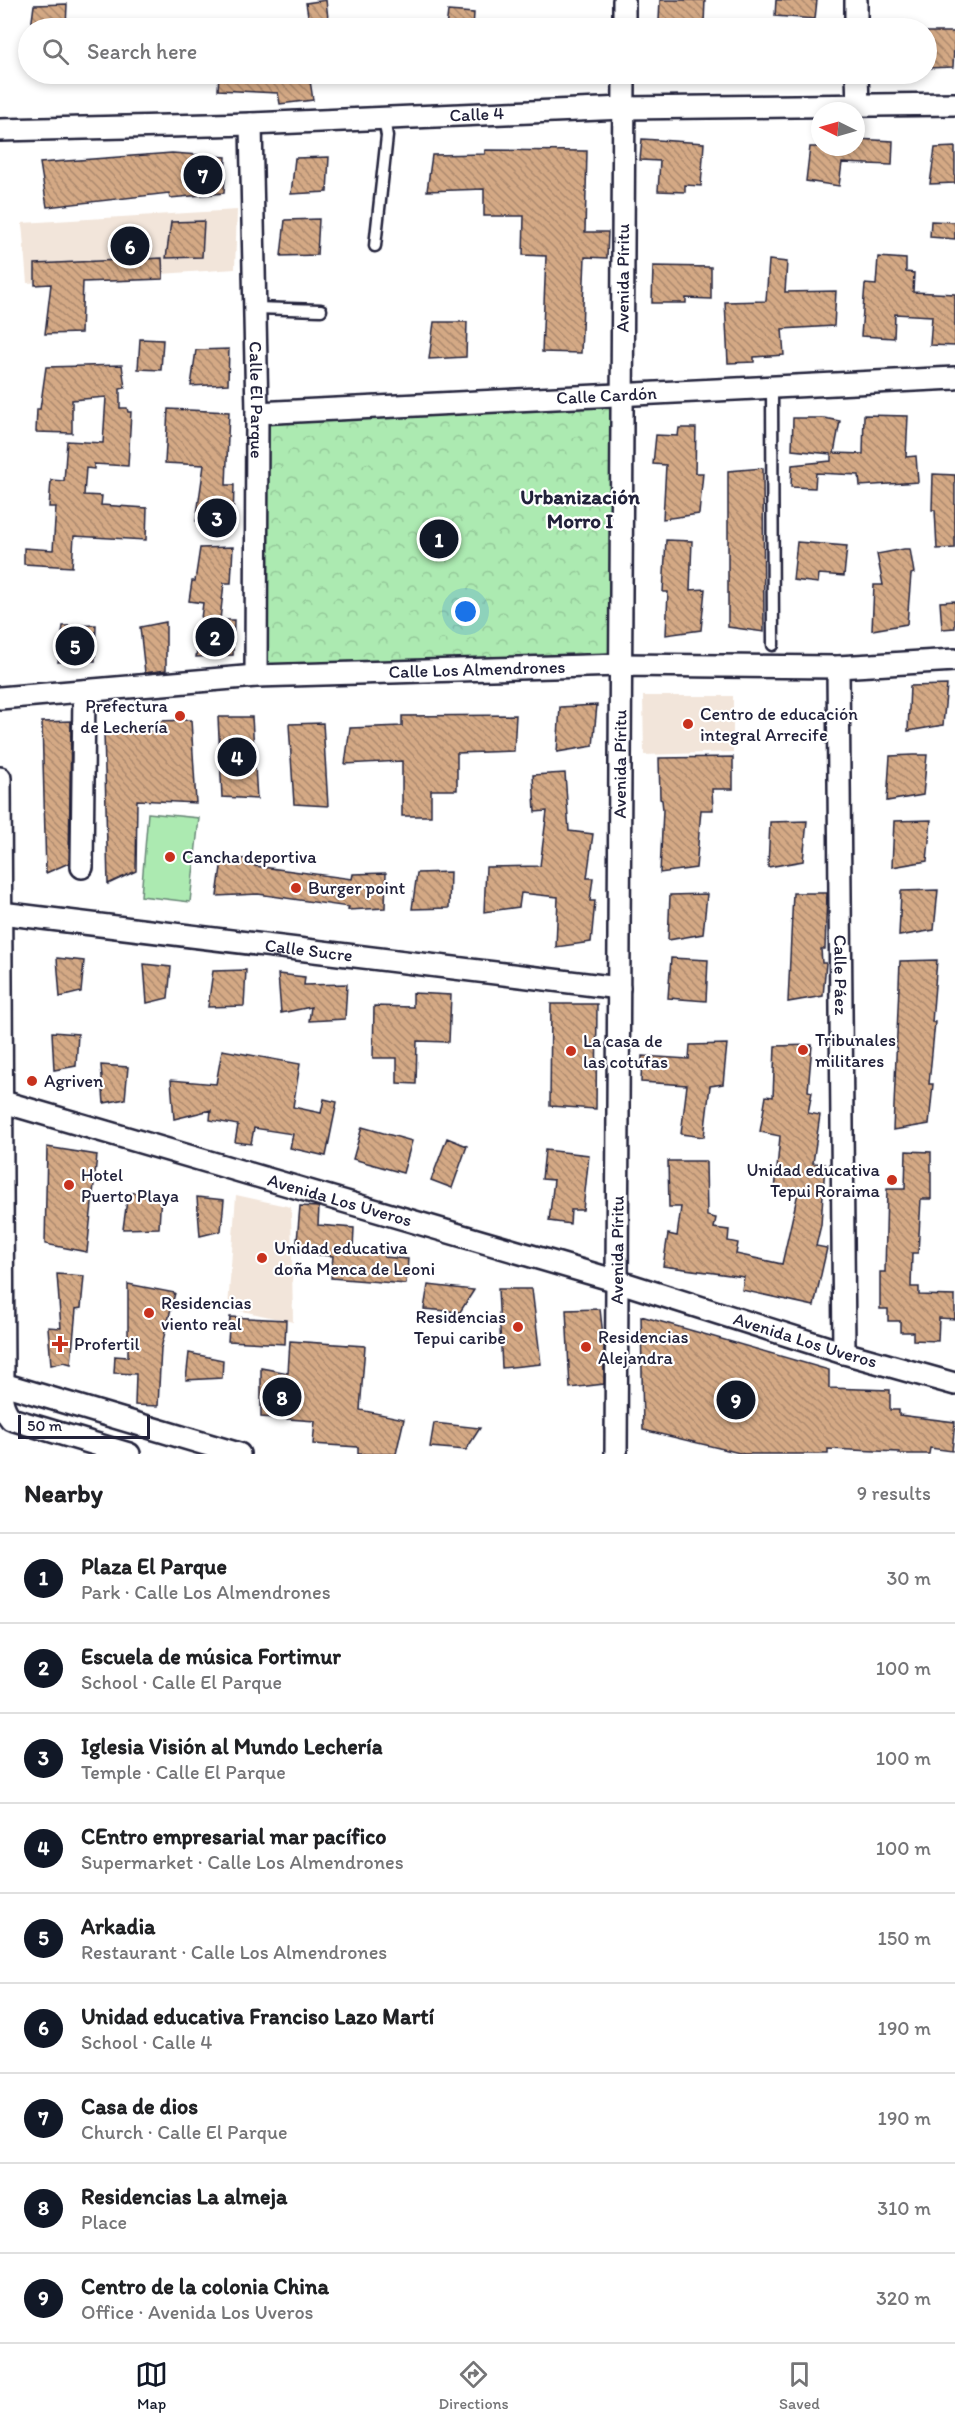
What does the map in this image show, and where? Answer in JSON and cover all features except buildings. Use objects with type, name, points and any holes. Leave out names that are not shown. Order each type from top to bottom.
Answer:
[{"type":"street","points":[[624,0],[624,18]]},
{"type":"street","points":[[856,0],[856,18]]},
{"type":"street","name":"Avenida Píritu","points":[[616,1454],[624,84]]},
{"type":"street","points":[[857,84],[858,102]]},
{"type":"street","name":"Calle 4","points":[[865,106],[955,104]]},
{"type":"street","name":"Calle 4","points":[[0,130],[251,124],[624,108],[811,106]]},
{"type":"street","name":"Calle El Parque","points":[[251,124],[257,413],[256,676]]},
{"type":"street","name":"Calle Cardón","points":[[257,413],[955,378]]},
{"type":"street","name":"Calle Los Almendrones","points":[[0,698],[256,676],[621,665],[838,667],[955,660]]},
{"type":"street","name":"Calle Páez","points":[[838,667],[844,1353]]},
{"type":"street","points":[[82,867],[84,691]]},
{"type":"street","points":[[0,778],[3,1384],[0,1395],[4,1411],[10,1419],[129,1454]]},
{"type":"street","name":"Calle Sucre","points":[[1,914],[619,988]]},
{"type":"street","name":"Avenida Los Uveros","points":[[0,1101],[617,1281],[844,1353],[955,1384]]},
{"type":"street","points":[[3,1384],[239,1454]]},
{"type":"lane","points":[[375,246],[387,136],[384,119]]},
{"type":"lane","points":[[255,308],[321,310]]},
{"type":"lane","points":[[772,387],[773,645]]},
{"type":"shaded area","points":[[237,210],[235,269],[27,283],[22,223]]},
{"type":"shaded area","name":"Centro de educación integral Arrecife","points":[[643,696],[733,696],[733,752],[644,755]]},
{"type":"shaded area","name":"Unidad educativa doña Menca de Leoni","points":[[236,1195],[291,1207],[293,1322],[228,1308]]},
{"type":"green space","points":[[622,395],[621,665],[257,676],[257,413]]},
{"type":"green space","name":"Cancha deportiva","points":[[148,813],[199,818],[190,902],[141,896]]},
{"type":"place","name":"Casa de dios","points":[[203,175]]},
{"type":"place","name":"Unidad educativa Franciso Lazo Martí","points":[[130,246]]},
{"type":"place","name":"Iglesia Visión al Mundo Lechería","points":[[217,518]]},
{"type":"place","name":"Plaza El Parque","points":[[439,539]]},
{"type":"place","name":"Escuela de música Fortimur","points":[[215,637]]},
{"type":"place","name":"Arkadia","points":[[75,646]]},
{"type":"place","name":"Prefectura de Lechería","points":[[180,716]]},
{"type":"place","name":"Centro de educación integral Arrecife","points":[[688,724]]},
{"type":"place","name":"CEntro empresarial mar pacífico","points":[[237,757]]},
{"type":"place","name":"Cancha deportiva","points":[[170,857]]},
{"type":"place","name":"Burger point","points":[[296,888]]},
{"type":"place","name":"Tribunales militares","points":[[803,1050]]},
{"type":"place","name":"La casa de las cotufas","points":[[571,1051]]},
{"type":"place","name":"Agriven","points":[[32,1081]]},
{"type":"place","name":"Unidad educativa Tepui Roraima","points":[[892,1180]]},
{"type":"place","name":"Hotel Puerto Playa","points":[[69,1185]]},
{"type":"place","name":"Unidad educativa doña Menca de Leoni","points":[[262,1258]]},
{"type":"place","name":"Residencias viento real","points":[[149,1313]]},
{"type":"place","name":"Residencias Tepui caribe","points":[[518,1327]]},
{"type":"place","name":"Profertil","points":[[60,1344]]},
{"type":"place","name":"Residencias Alejandra","points":[[586,1347]]},
{"type":"place","name":"Residencias La almeja","points":[[282,1397]]},
{"type":"place","name":"Centro de la colonia China","points":[[736,1400]]},
{"type":"district","name":"Urbanización Morro I","points":[[580,509]]}]
